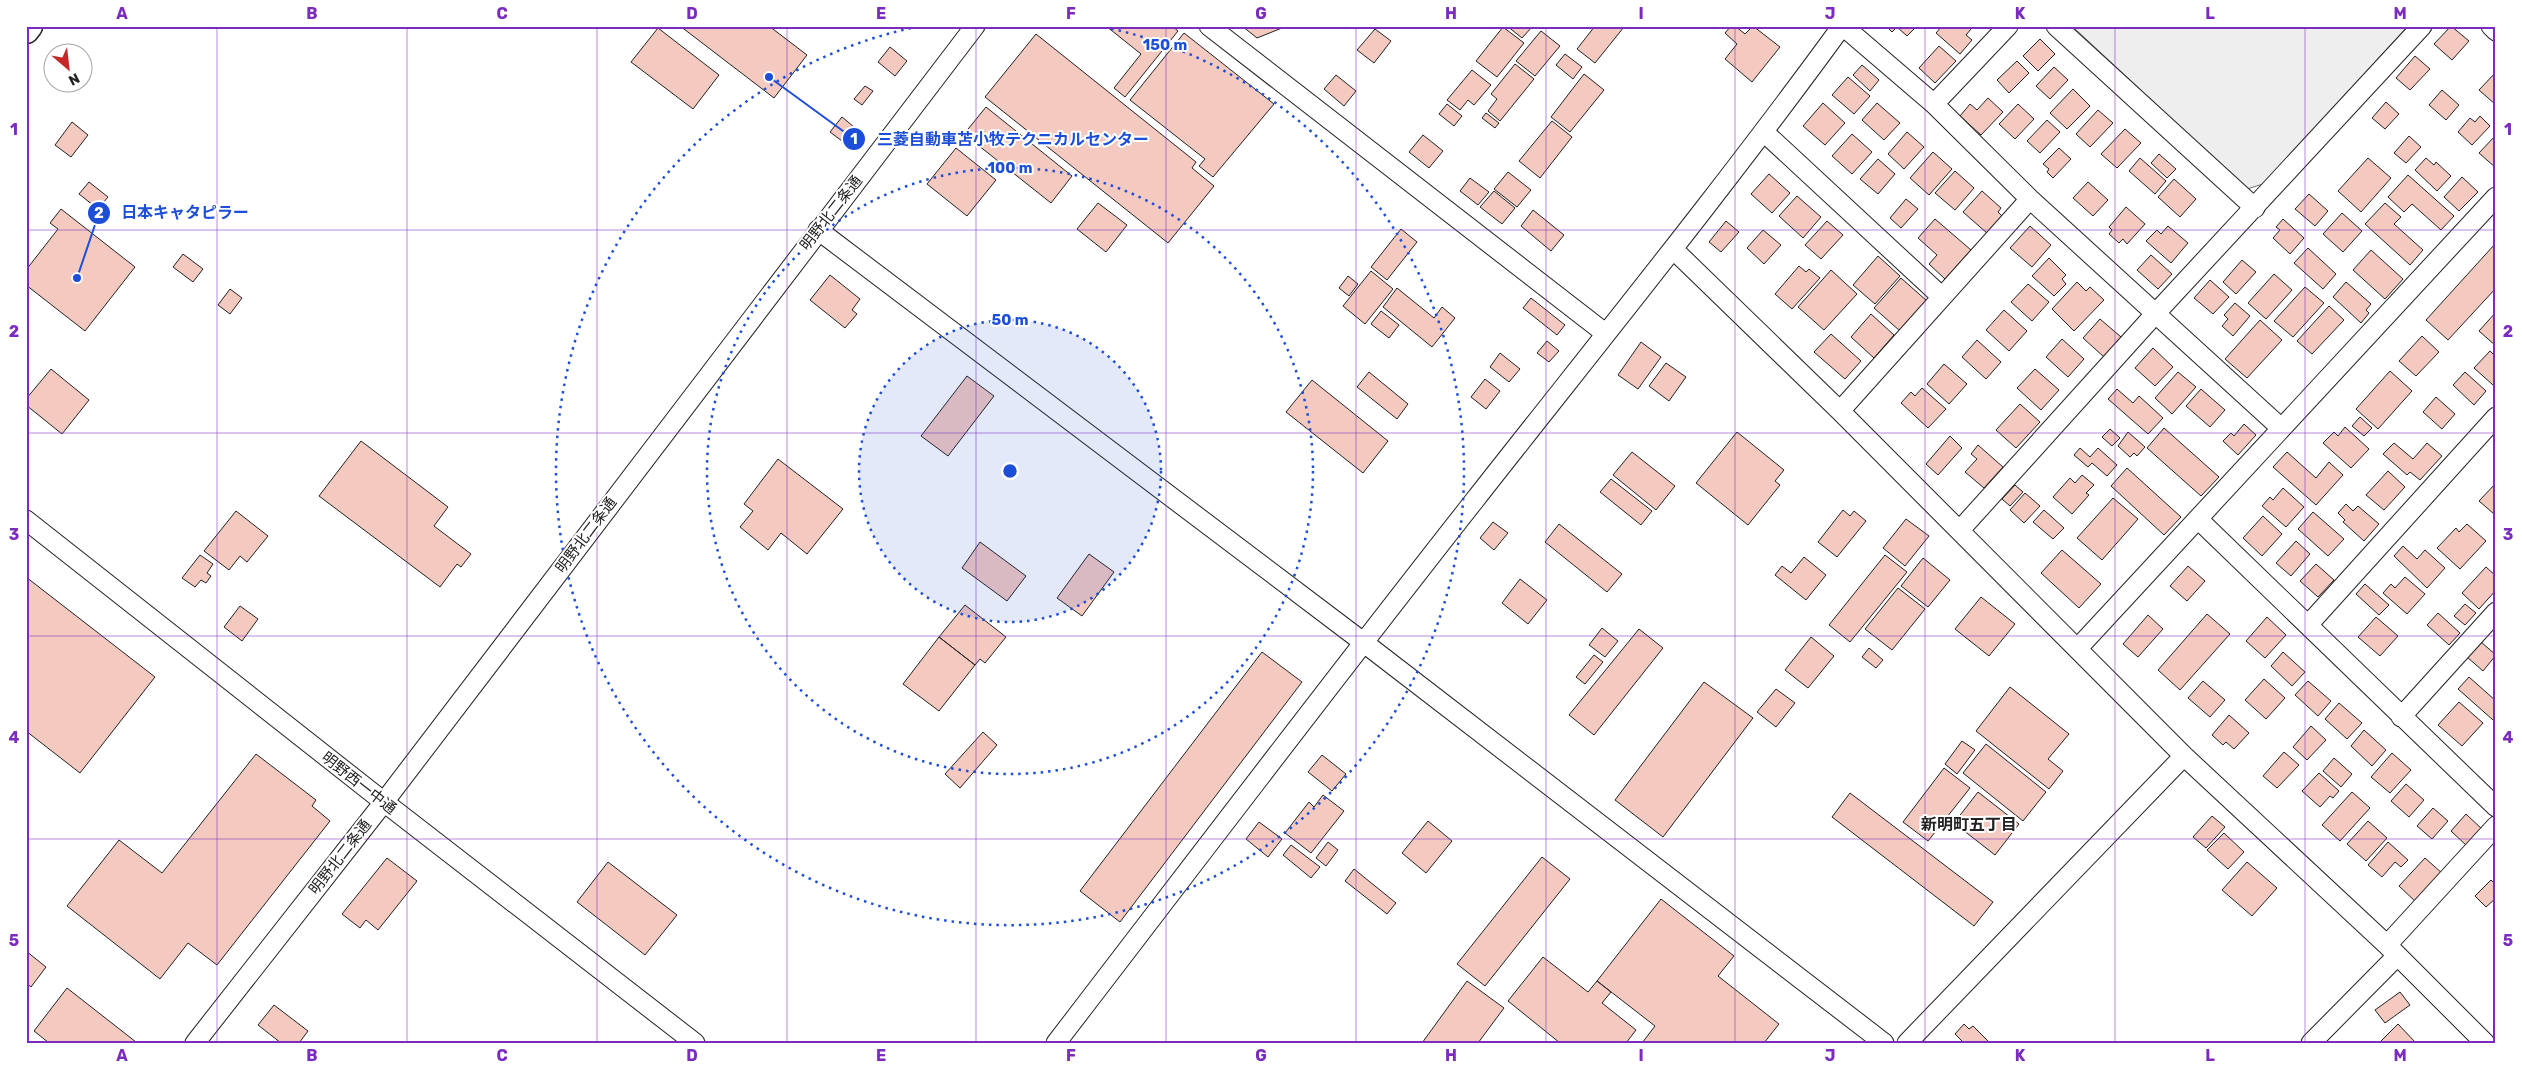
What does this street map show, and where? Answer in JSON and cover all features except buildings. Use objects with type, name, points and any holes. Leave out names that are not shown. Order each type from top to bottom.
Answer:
[{"type":"main road","points":[[26,30],[29,26]]},
{"type":"street","name":"明野北二条通","points":[[195,1043],[384,802],[975,26]]},
{"type":"street","points":[[1209,26],[1605,333]]},
{"type":"street","points":[[1056,1043],[1363,642],[1605,333],[1674,250],[1842,26],[1934,104],[2030,199],[2281,428]]},
{"type":"street","points":[[1934,104],[2008,26]]},
{"type":"street","points":[[2056,26],[2255,208]]},
{"type":"street","points":[[1960,530],[2156,313],[2422,26]]},
{"type":"street","points":[[2491,26],[2496,31]]},
{"type":"street","points":[[1764,132],[1942,297]]},
{"type":"street","points":[[2078,648],[2199,520],[2281,428],[2496,197]]},
{"type":"street","points":[[1840,411],[2030,199]]},
{"type":"street","points":[[818,230],[1363,642],[1884,1043]]},
{"type":"street","points":[[1674,250],[1960,530],[2184,756],[2392,950],[2485,1043]]},
{"type":"street","points":[[2308,625],[2496,417]]},
{"type":"street","name":"明野西一中通","points":[[26,520],[384,802],[695,1043]]},
{"type":"street","points":[[2199,520],[2496,807]]},
{"type":"street","points":[[2401,717],[2496,612]]},
{"type":"street","points":[[1907,1043],[2184,756]]},
{"type":"street","points":[[2311,1043],[2496,826]]},
{"type":"shaded area","points":[[2072,26],[2408,26],[2263,184],[2247,189]]},
{"type":"place","name":"三菱自動車苫小牧テクニカルセンター","points":[[769,77]]},
{"type":"place","name":"日本キャタピラー","points":[[77,278]]},
{"type":"district","name":"新明町五丁目","points":[[1969,824]]}]
